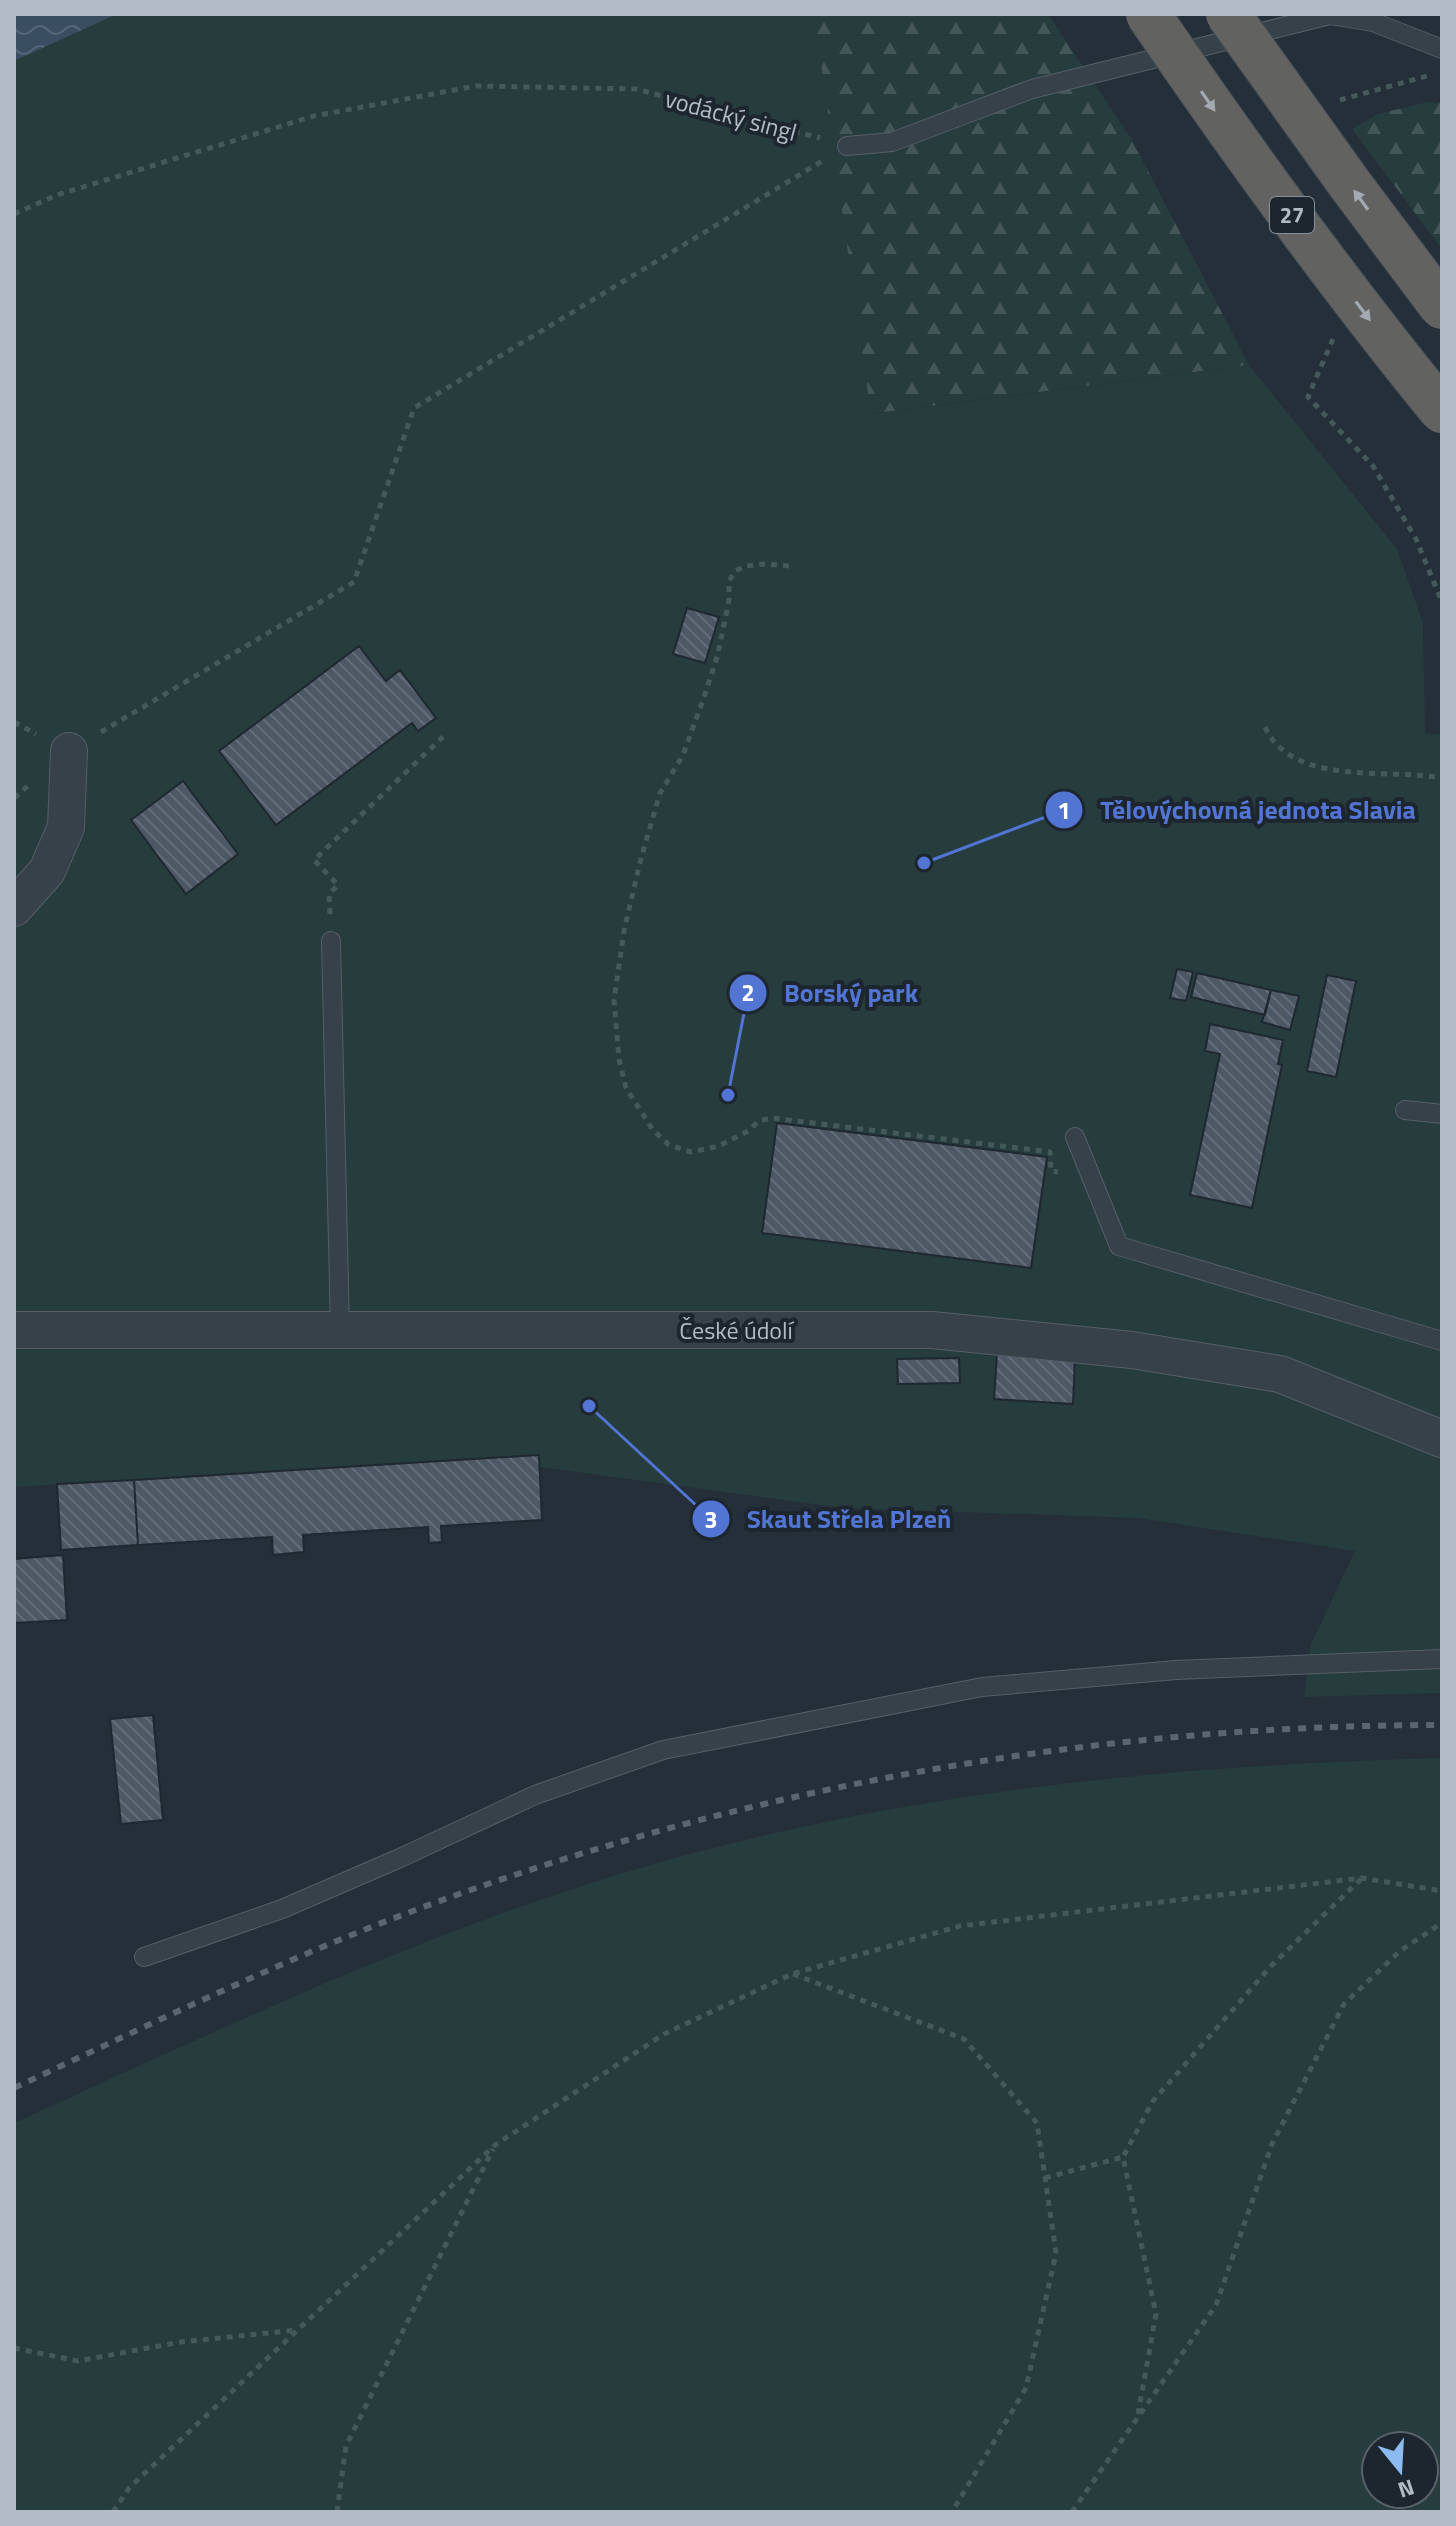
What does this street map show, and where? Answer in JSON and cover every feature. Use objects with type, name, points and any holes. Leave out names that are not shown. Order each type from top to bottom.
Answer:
[{"type":"highway","name":"27","points":[[1148,14],[1208,102],[1392,350],[1442,411]]},
{"type":"highway","points":[[1228,14],[1442,307]]},
{"type":"street","points":[[14,908],[47,871],[66,827],[69,751]]},
{"type":"street","name":"České údolí","points":[[14,1330],[932,1330],[1117,1348],[1280,1374],[1442,1439]]},
{"type":"lane","points":[[847,146],[892,142],[1032,89],[1330,14],[1373,22],[1442,49]]},
{"type":"lane","points":[[331,941],[340,1330]]},
{"type":"lane","points":[[1405,1110],[1442,1114]]},
{"type":"lane","points":[[1075,1137],[1119,1246],[1442,1341]]},
{"type":"lane","points":[[144,1957],[282,1909],[535,1795],[663,1750],[982,1687],[1176,1670],[1442,1659]]},
{"type":"path","name":"vodácký singl","points":[[14,214],[57,195],[314,116],[476,86],[636,89],[847,146]]},
{"type":"path","points":[[69,751],[354,582],[414,408],[847,146]]},
{"type":"path","points":[[789,566],[746,566],[735,571],[729,581],[729,600],[718,654],[683,755],[660,793],[624,931],[614,1000],[619,1059],[626,1088],[653,1130],[669,1145],[691,1152],[719,1146],[748,1131],[759,1121],[772,1118],[1050,1152],[1051,1171],[1091,1177]]},
{"type":"path","points":[[1265,727],[1283,750],[1301,762],[1332,770],[1442,778]]},
{"type":"path","points":[[331,941],[329,894],[338,885],[314,860],[447,733]]},
{"type":"path","points":[[1137,2419],[1156,2314],[1123,2157],[1153,2101],[1271,1966],[1362,1878]]},
{"type":"path","points":[[113,2512],[129,2488],[495,2145],[664,2034],[792,1974],[960,1926],[1362,1878],[1442,1891]]},
{"type":"path","points":[[1072,2512],[1216,2305],[1272,2144],[1344,2004],[1400,1951],[1442,1923]]},
{"type":"path","points":[[792,1974],[964,2039],[1037,2123],[1056,2253],[1026,2388],[952,2512]]},
{"type":"path","points":[[337,2512],[346,2446],[495,2145]]},
{"type":"path","points":[[1045,2178],[1123,2157]]},
{"type":"path","points":[[14,2348],[78,2361],[181,2342],[298,2330]]},
{"type":"green space","points":[[117,14],[1048,14],[1132,140],[1249,365],[808,422],[14,61]]},
{"type":"green space","points":[[117,14],[814,14],[871,414],[1249,365],[1397,549],[1423,623],[1425,733],[1442,735],[1442,1693],[1304,1697],[1311,1644],[1355,1551],[1138,1518],[843,1508],[540,1467],[539,1455],[14,1487],[14,61]]},
{"type":"green space","points":[[1428,102],[1442,103],[1442,249],[1352,129],[1378,114]]},
{"type":"green space","points":[[1442,1758],[1442,2512],[14,2512],[14,2123],[252,2015],[412,1948],[575,1888],[658,1863],[851,1817],[949,1800],[1145,1775]]},
{"type":"water","points":[[14,14],[117,14],[14,61]]},
{"type":"building","points":[[687,608],[719,617],[705,663],[673,654]]},
{"type":"building","points":[[359,646],[386,681],[400,670],[436,718],[418,731],[412,723],[276,825],[219,751]]},
{"type":"building","points":[[183,781],[238,854],[186,894],[131,820]]},
{"type":"building","points":[[1177,969],[1193,972],[1186,1001],[1170,998]]},
{"type":"building","points":[[1197,973],[1271,990],[1265,1015],[1191,997]]},
{"type":"building","points":[[1327,975],[1356,981],[1336,1077],[1307,1071]]},
{"type":"building","points":[[1271,990],[1299,996],[1290,1030],[1262,1022]]},
{"type":"building","points":[[1210,1024],[1283,1040],[1278,1064],[1282,1065],[1252,1208],[1190,1195],[1220,1054],[1205,1051]]},
{"type":"building","points":[[777,1123],[1047,1157],[1031,1268],[762,1233]]},
{"type":"building","points":[[997,1353],[1075,1358],[1073,1404],[994,1399]]},
{"type":"building","points":[[959,1358],[960,1383],[898,1384],[897,1359]]},
{"type":"building","points":[[539,1455],[542,1520],[441,1526],[442,1542],[429,1543],[428,1527],[303,1535],[304,1552],[273,1555],[272,1537],[138,1545],[134,1480]]},
{"type":"building","points":[[134,1480],[138,1545],[61,1550],[57,1484]]},
{"type":"building","points":[[63,1555],[67,1620],[14,1623],[14,1559]]},
{"type":"building","points":[[153,1715],[163,1820],[121,1824],[110,1719]]},
{"type":"railway","points":[[14,2088],[210,1996],[410,1912],[535,1868],[661,1830],[789,1798],[918,1772],[1048,1751],[1179,1737],[1310,1728],[1442,1725]]},
{"type":"place","name":"Tělovýchovná jednota Slavia","points":[[924,863]]},
{"type":"place","name":"Borský park","points":[[728,1095]]},
{"type":"place","name":"Skaut Střela Plzeň","points":[[589,1406]]}]
